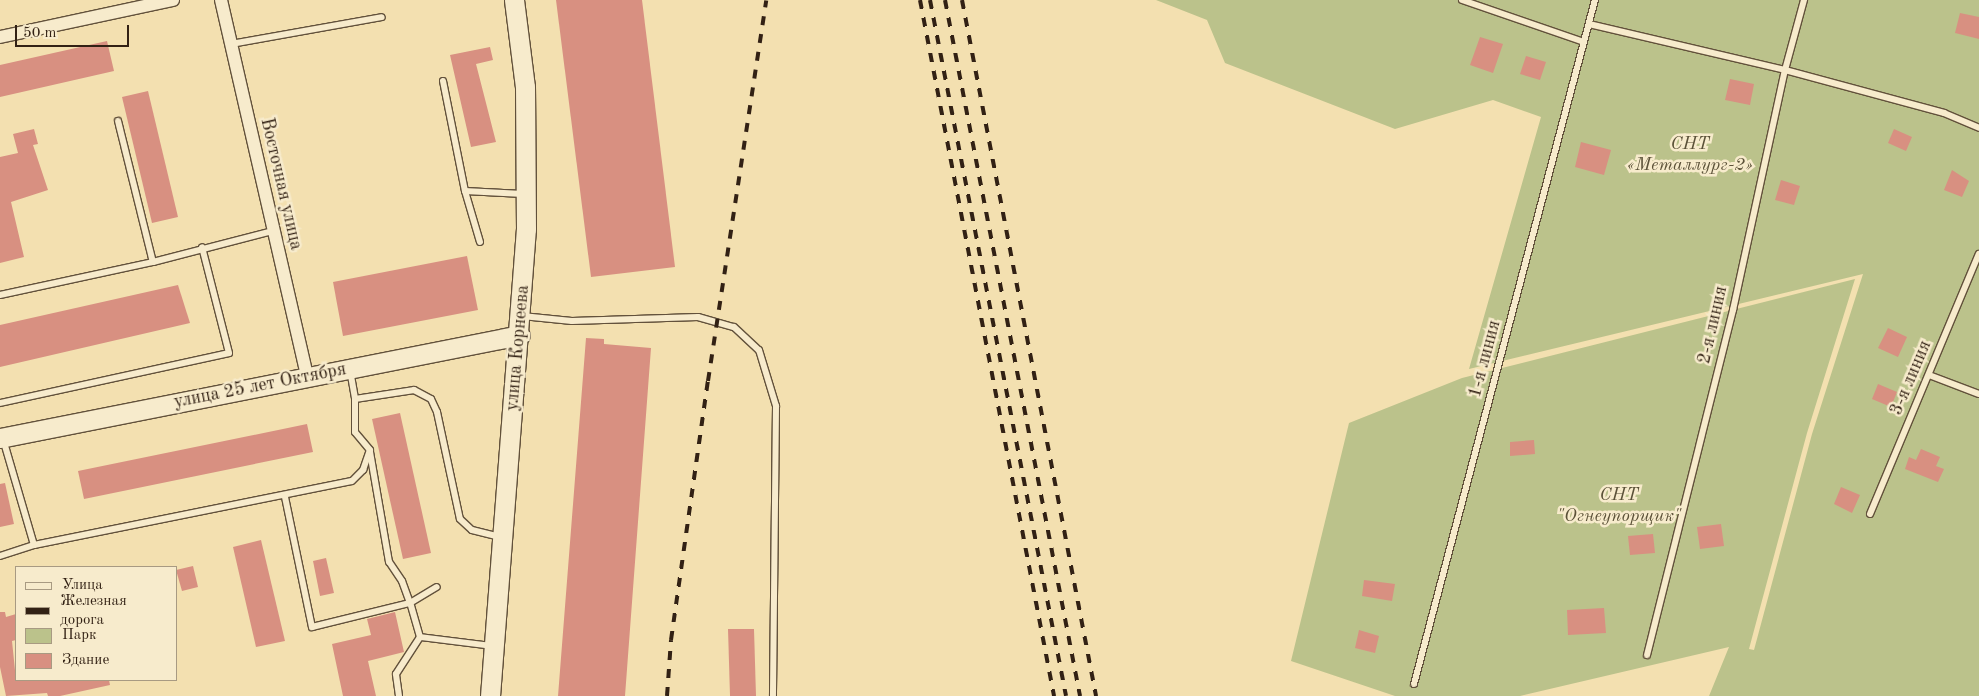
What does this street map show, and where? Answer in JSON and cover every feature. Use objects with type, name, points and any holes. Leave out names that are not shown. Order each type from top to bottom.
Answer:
[{"type":"street","points":[[0,37],[173,0]]},
{"type":"street","name":"Восточная улица","points":[[221,0],[307,376]]},
{"type":"street","name":"улица Корнеева","points":[[490,696],[520,335],[527,194],[525,87],[514,0]]},
{"type":"street","name":"улица 25 лет Октября","points":[[1,438],[520,335]]},
{"type":"lane","points":[[1462,0],[1584,42]]},
{"type":"lane","points":[[1595,0],[1589,24],[1785,70],[1944,113],[1979,128]]},
{"type":"lane","name":"2-я линия","points":[[1647,656],[1733,310],[1785,70],[1804,0]]},
{"type":"lane","points":[[231,44],[382,17]]},
{"type":"lane","name":"1-я линия","points":[[1414,684],[1589,24]]},
{"type":"lane","points":[[443,82],[465,191],[480,242]]},
{"type":"lane","points":[[118,121],[152,262]]},
{"type":"lane","points":[[465,191],[527,194]]},
{"type":"lane","points":[[0,296],[152,262],[202,247],[273,231]]},
{"type":"lane","points":[[0,403],[229,352],[202,247]]},
{"type":"lane","name":"3-я линия","points":[[1870,514],[1979,254]]},
{"type":"lane","points":[[521,316],[572,321],[698,317],[734,327],[759,350],[776,406],[773,696]]},
{"type":"lane","points":[[349,368],[355,399],[355,432],[370,450],[388,562],[402,581],[420,638]]},
{"type":"lane","points":[[1929,374],[1979,394]]},
{"type":"lane","points":[[355,399],[414,390],[431,398],[437,412],[460,519],[472,530],[502,537]]},
{"type":"lane","points":[[1,438],[34,546]]},
{"type":"lane","points":[[0,556],[34,546],[352,482],[363,470],[370,450]]},
{"type":"lane","points":[[285,497],[312,628],[410,604],[437,587]]},
{"type":"lane","points":[[420,638],[494,646]]},
{"type":"lane","points":[[399,696],[396,674],[420,638]]},
{"type":"green space","points":[[1156,0],[1979,0],[1979,696],[1709,696],[1729,647],[1520,696],[1395,696],[1291,661],[1349,423],[1462,378],[1855,279],[1807,433],[1749,649],[1754,650],[1812,434],[1863,274],[1469,369],[1541,117],[1493,100],[1395,129],[1225,63],[1207,20]]},
{"type":"building","points":[[556,0],[642,0],[675,267],[591,277]]},
{"type":"building","points":[[1960,13],[1979,17],[1979,39],[1955,33]]},
{"type":"building","points":[[1480,37],[1503,44],[1493,73],[1470,65]]},
{"type":"building","points":[[107,41],[114,71],[0,97],[0,65]]},
{"type":"building","points":[[490,47],[493,60],[476,64],[496,142],[471,147],[450,55]]},
{"type":"building","points":[[1526,56],[1546,62],[1540,80],[1520,74]]},
{"type":"building","points":[[1730,79],[1754,84],[1750,105],[1725,100]]},
{"type":"building","points":[[148,91],[178,217],[152,223],[122,97]]},
{"type":"building","points":[[34,129],[38,144],[33,145],[48,190],[11,202],[24,257],[0,263],[0,157],[18,153],[13,134]]},
{"type":"building","points":[[1894,129],[1912,137],[1906,151],[1888,143]]},
{"type":"building","points":[[1581,142],[1611,150],[1604,175],[1575,167]]},
{"type":"building","points":[[1952,170],[1969,181],[1962,197],[1944,190]]},
{"type":"building","points":[[1781,180],[1800,186],[1794,205],[1775,200]]},
{"type":"building","points":[[467,256],[478,310],[343,336],[333,282]]},
{"type":"building","points":[[178,285],[190,323],[0,367],[0,325]]},
{"type":"building","points":[[1888,328],[1907,337],[1898,357],[1878,348]]},
{"type":"building","points":[[586,338],[604,339],[604,344],[651,348],[625,696],[558,696]]},
{"type":"building","points":[[1878,384],[1897,392],[1891,407],[1872,399]]},
{"type":"building","points":[[400,413],[431,553],[403,559],[372,419]]},
{"type":"building","points":[[307,424],[313,452],[84,499],[78,471]]},
{"type":"building","points":[[1534,440],[1535,454],[1510,456],[1510,442]]},
{"type":"building","points":[[1921,449],[1940,457],[1936,466],[1944,469],[1938,482],[1905,469],[1909,457],[1916,460]]},
{"type":"building","points":[[5,483],[14,524],[0,527],[0,484]]},
{"type":"building","points":[[1841,487],[1860,495],[1852,513],[1834,504]]},
{"type":"building","points":[[1721,524],[1724,546],[1700,549],[1697,527]]},
{"type":"building","points":[[1653,534],[1655,553],[1630,555],[1628,536]]},
{"type":"building","points":[[261,540],[285,641],[256,647],[233,547]]},
{"type":"building","points":[[326,558],[334,593],[320,596],[313,561]]},
{"type":"building","points":[[193,566],[198,587],[182,591],[178,570]]},
{"type":"building","points":[[1364,580],[1395,584],[1392,601],[1362,596]]},
{"type":"building","points":[[1604,608],[1606,633],[1568,635],[1567,610]]},
{"type":"building","points":[[0,612],[5,612],[6,617],[15,614],[15,640],[12,641],[15,681],[109,681],[110,685],[60,696],[48,696],[47,693],[6,696],[0,667]]},
{"type":"building","points":[[395,612],[404,652],[368,661],[376,696],[343,696],[332,644],[371,635],[367,619]]},
{"type":"building","points":[[728,629],[754,629],[756,696],[730,696]]},
{"type":"building","points":[[1359,630],[1379,636],[1375,653],[1355,648]]},
{"type":"railway","points":[[667,696],[671,640],[766,0]]},
{"type":"railway","points":[[920,0],[1054,696]]},
{"type":"railway","points":[[930,0],[1066,696]]},
{"type":"railway","points":[[945,0],[1080,696]]},
{"type":"railway","points":[[962,0],[1096,696]]},
{"type":"park label","name":"СНТ «Металлург-2»","points":[[1690,155]]},
{"type":"park label","name":"СНТ \"Огнеупорщик\"","points":[[1619,506]]}]
